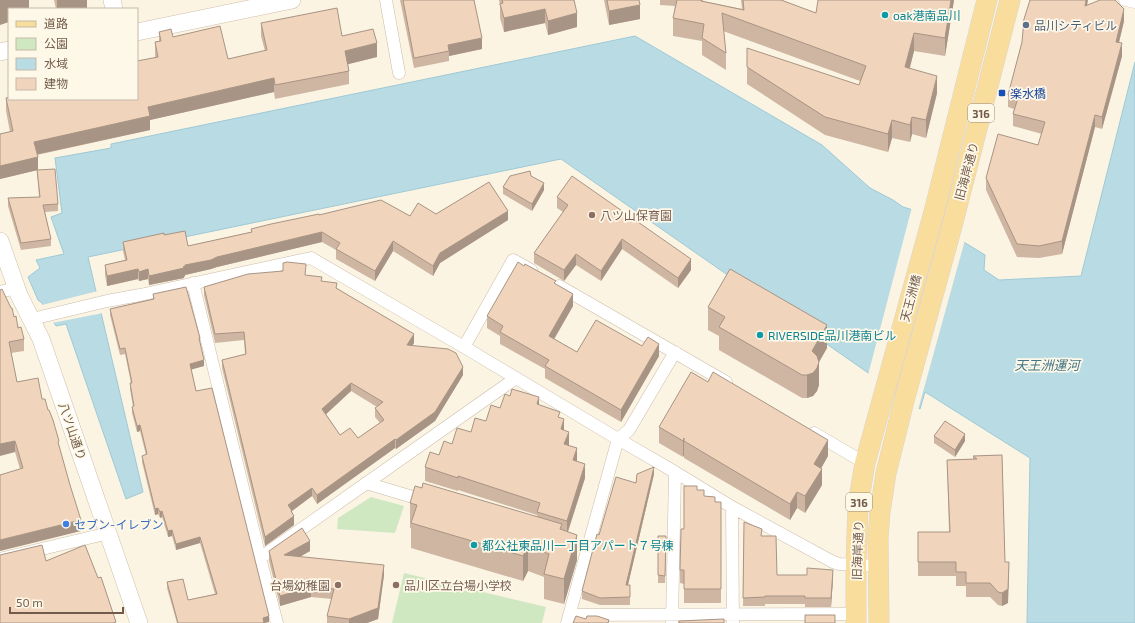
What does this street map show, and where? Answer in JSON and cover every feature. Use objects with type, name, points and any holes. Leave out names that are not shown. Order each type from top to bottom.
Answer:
[{"type":"main road","name":"旧海岸通り","points":[[934,212],[987,0]]},
{"type":"main road","name":"旧海岸通り","points":[[952,226],[1010,0]]},
{"type":"main road","name":"天王洲橋","points":[[886,384],[934,212]]},
{"type":"main road","name":"天王洲橋","points":[[905,397],[952,226]]},
{"type":"main road","name":"旧海岸通り","points":[[856,618],[858,506],[865,463],[886,384]]},
{"type":"main road","name":"旧海岸通り","points":[[879,623],[878,566],[880,512],[886,473],[905,397]]},
{"type":"street","points":[[138,32],[292,0]]},
{"type":"street","points":[[386,0],[399,73]]},
{"type":"street","points":[[1125,0],[1135,2]]},
{"type":"street","name":"八ツ山通り","points":[[0,241],[8,290],[40,317],[41,340],[139,623]]},
{"type":"street","points":[[40,317],[107,301],[311,258],[464,347],[732,507],[833,562],[839,564],[878,566]]},
{"type":"street","points":[[464,347],[513,260],[736,387]]},
{"type":"street","points":[[193,284],[277,623]]},
{"type":"street","points":[[675,352],[629,430],[618,439],[583,547],[568,619],[856,618]]},
{"type":"street","points":[[260,558],[516,378]]},
{"type":"street","points":[[804,427],[865,463]]},
{"type":"street","points":[[672,619],[675,472]]},
{"type":"street","points":[[366,483],[434,503]]},
{"type":"street","points":[[732,507],[733,619]]},
{"type":"street","points":[[0,559],[109,533]]},
{"type":"green space","points":[[371,497],[404,506],[395,533],[337,529],[338,518]]},
{"type":"green space","points":[[404,573],[546,607],[542,623],[392,623]]},
{"type":"water","name":"天王洲運河","points":[[635,36],[822,145],[870,188],[903,207],[910,209],[985,255],[984,270],[999,280],[1081,276],[1135,62],[1135,623],[1027,623],[1030,458],[925,392],[920,409],[561,159],[88,257],[143,492],[126,499],[66,324],[56,326],[42,303],[38,300],[28,277],[40,268],[36,260],[64,254],[51,217],[62,213],[55,158],[111,148],[111,144]]},
{"type":"pier","points":[[912,207],[965,240],[918,410],[868,375]]},
{"type":"pier","points":[[98,291],[103,313],[52,323],[42,305]]},
{"type":"building","points":[[403,0],[474,0],[482,38],[448,45],[449,51],[414,58]]},
{"type":"building","points":[[502,0],[574,0],[577,13],[548,21],[545,9],[504,18],[500,4],[503,3]]},
{"type":"building","points":[[607,0],[639,0],[640,5],[609,11]]},
{"type":"building","points":[[677,0],[701,0],[744,10],[743,0],[781,0],[816,13],[818,0],[951,0],[945,38],[914,33],[905,67],[937,76],[926,120],[912,117],[910,125],[892,120],[888,134],[825,117],[747,67],[747,48],[859,85],[866,66],[722,13],[726,53],[702,38],[704,24],[673,18]]},
{"type":"building","points":[[1030,0],[1086,0],[1085,6],[1100,0],[1115,0],[1124,9],[1116,42],[1122,43],[1102,117],[1095,115],[1062,241],[1039,246],[1017,244],[986,178],[998,134],[1038,145],[1045,122],[1013,114],[1018,98],[1008,95],[1022,42],[1024,19]]},
{"type":"building","points":[[337,8],[342,36],[373,29],[377,43],[345,51],[349,71],[275,85],[274,78],[148,107],[150,116],[34,142],[38,157],[0,166],[0,134],[13,131],[6,98],[8,97],[8,100],[138,100],[138,61],[158,57],[155,42],[161,41],[159,32],[171,29],[173,37],[220,26],[228,59],[267,50],[261,23]]},
{"type":"building","points":[[55,169],[58,204],[43,205],[51,239],[21,243],[8,198],[40,197],[37,170]]},
{"type":"building","points":[[530,171],[531,176],[544,183],[532,204],[503,187],[510,176]]},
{"type":"building","points":[[572,176],[691,259],[678,278],[622,239],[601,271],[576,254],[564,270],[534,253],[568,205],[557,197]]},
{"type":"building","points":[[489,182],[508,211],[440,253],[433,266],[393,241],[375,271],[336,249],[340,243],[322,232],[217,257],[211,260],[185,265],[183,267],[184,268],[149,276],[148,269],[139,272],[138,269],[107,276],[105,265],[127,260],[123,242],[164,233],[164,235],[185,231],[188,246],[252,232],[251,229],[271,224],[319,215],[381,200],[410,216],[418,203],[436,214]]},
{"type":"building","points":[[518,262],[524,266],[525,264],[556,281],[554,283],[573,294],[549,336],[577,352],[596,320],[642,346],[648,337],[659,344],[621,410],[545,366],[549,360],[500,332],[503,326],[487,316]]},
{"type":"building","points":[[283,263],[306,264],[305,275],[322,277],[321,281],[337,283],[336,288],[414,334],[407,345],[448,349],[456,353],[463,367],[435,412],[317,495],[312,488],[288,505],[294,516],[265,537],[222,360],[246,354],[244,332],[215,334],[204,287],[248,274],[283,271]],"holes":[[[351,383],[383,402],[375,408],[384,420],[358,438],[350,428],[340,435],[322,409]]]},
{"type":"building","points":[[730,269],[827,325],[812,351],[817,356],[819,362],[813,373],[802,375],[719,327],[725,317],[708,307]]},
{"type":"building","points":[[186,287],[200,338],[204,360],[190,364],[196,391],[212,388],[269,616],[263,618],[264,623],[178,623],[167,582],[183,579],[188,600],[217,594],[200,537],[176,544],[172,530],[168,531],[162,511],[160,512],[158,508],[155,509],[142,456],[147,454],[140,425],[137,426],[132,407],[134,406],[130,383],[132,383],[125,348],[120,349],[110,309],[154,299],[153,294]]},
{"type":"building","points":[[2,289],[12,308],[14,317],[16,316],[18,328],[21,327],[24,339],[9,342],[17,382],[38,378],[42,399],[45,399],[53,420],[81,520],[0,540],[0,475],[23,468],[15,441],[0,444],[0,290]]},
{"type":"building","points":[[691,372],[708,382],[713,372],[828,440],[814,464],[822,469],[805,496],[797,492],[790,504],[684,441],[684,438],[683,441],[659,427]]},
{"type":"building","points":[[512,389],[539,397],[537,404],[560,412],[558,417],[564,419],[561,429],[569,432],[564,444],[577,448],[573,460],[585,464],[567,521],[537,512],[540,503],[458,476],[458,478],[425,467],[430,452],[439,455],[444,441],[452,444],[457,428],[471,432],[475,418],[486,421],[491,405],[500,408],[505,394],[510,396]]},
{"type":"building","points":[[945,421],[965,434],[955,450],[934,436]]},
{"type":"building","points":[[1002,455],[1005,562],[1009,562],[1008,589],[1002,593],[998,592],[990,583],[966,583],[966,572],[956,572],[956,562],[918,562],[918,532],[950,532],[947,460],[977,459],[973,456]]},
{"type":"building","points":[[654,467],[626,585],[630,585],[630,597],[600,598],[582,591],[597,534],[599,535],[616,477],[636,483],[637,474]]},
{"type":"building","points":[[423,483],[562,524],[560,529],[577,535],[564,579],[544,574],[549,554],[528,546],[523,556],[411,523],[417,505],[410,503],[415,486],[422,488]]},
{"type":"building","points":[[684,486],[697,486],[697,490],[704,490],[704,496],[715,497],[715,502],[721,502],[721,589],[684,589],[684,570],[680,570],[681,529],[684,529]]},
{"type":"building","points":[[744,522],[762,529],[761,536],[776,536],[777,575],[807,575],[807,568],[833,570],[831,598],[805,598],[805,596],[765,596],[743,598]]},
{"type":"building","points":[[302,528],[310,541],[284,555],[384,565],[378,608],[349,619],[327,616],[334,589],[311,587],[280,596],[269,551]]},
{"type":"building","points":[[658,536],[666,536],[665,576],[658,575]]},
{"type":"building","points":[[42,545],[46,561],[85,545],[98,578],[101,577],[116,622],[0,623],[0,555]]},
{"type":"building","points":[[805,615],[835,615],[835,623],[805,623]]},
{"type":"building","points":[[576,616],[586,619],[587,616],[597,616],[609,620],[608,623],[573,623]]},
{"type":"building","points":[[724,619],[724,623],[679,623],[679,621]]},
{"type":"place","name":"oak港南品川","points":[[885,15]]},
{"type":"place","name":"品川シティビル","points":[[1026,25]]},
{"type":"place","name":"楽水橋","points":[[1002,93]]},
{"type":"place","name":"八ツ山保育園","points":[[592,215]]},
{"type":"place","name":"RIVERSIDE品川港南ビル","points":[[760,335]]},
{"type":"place","name":"セブン-イレブン","points":[[66,524]]},
{"type":"place","name":"都公社東品川一丁目アパート７号棟","points":[[474,545]]},
{"type":"place","name":"台場幼稚園","points":[[338,585]]},
{"type":"place","name":"品川区立台場小学校","points":[[396,585]]}]
